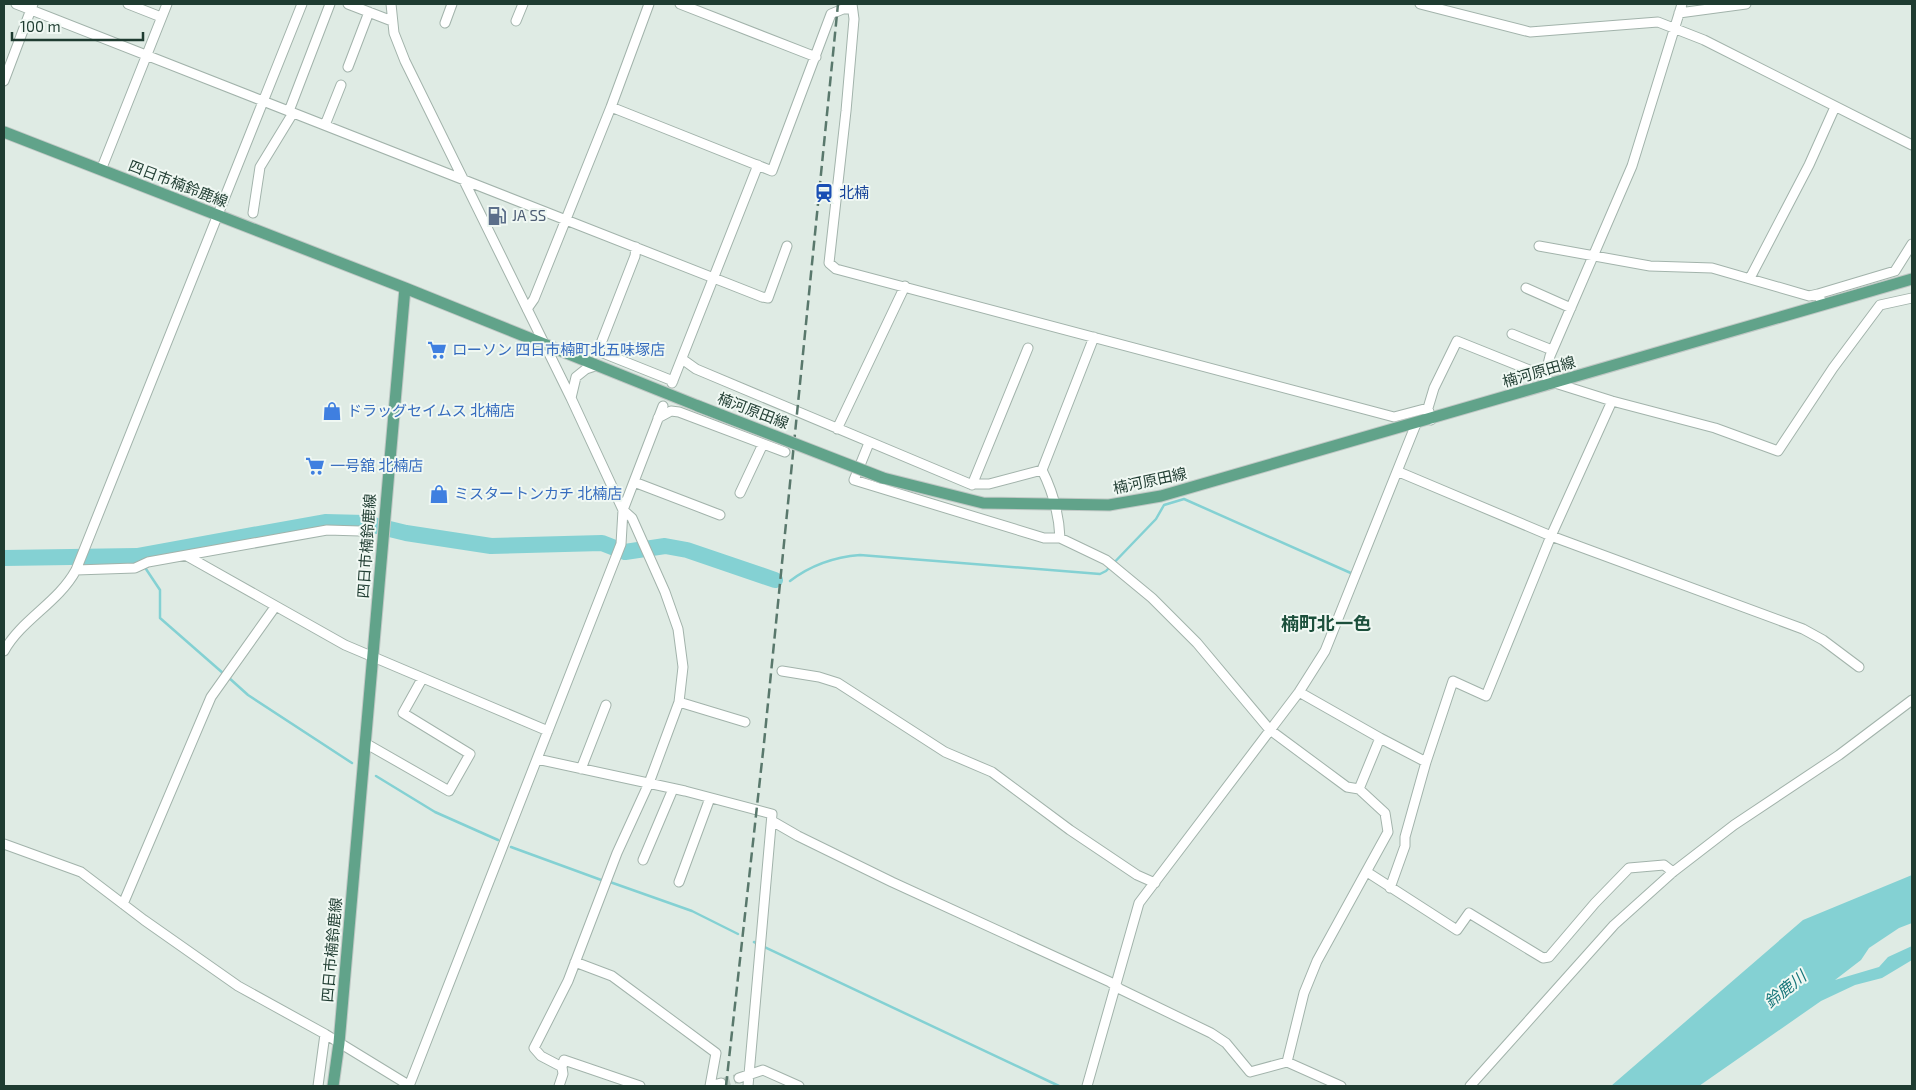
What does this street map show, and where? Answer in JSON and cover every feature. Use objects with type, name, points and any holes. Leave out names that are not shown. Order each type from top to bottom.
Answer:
[{"type":"main road","name":"四日市楠鈴鹿線","points":[[4,132],[405,288],[366,743],[333,1086]]},
{"type":"main road","name":"楠河原田線","points":[[405,288],[545,346],[598,365],[883,478],[983,503],[1109,505],[1161,496],[1432,420],[1912,279]]},
{"type":"street","points":[[16,4],[32,7],[291,112],[768,298],[787,246]]},
{"type":"street","points":[[128,4],[161,17]]},
{"type":"street","points":[[101,170],[166,4]]},
{"type":"street","points":[[4,651],[11,637],[63,591],[77,568],[302,4]]},
{"type":"street","points":[[253,213],[260,168],[291,112],[330,4]]},
{"type":"street","points":[[348,4],[392,21]]},
{"type":"street","points":[[390,4],[396,40],[404,61],[571,398],[623,510],[632,518],[665,592],[681,640],[683,667],[679,702],[649,783],[606,882],[564,991],[542,1027],[534,1048],[541,1056],[562,1067]]},
{"type":"street","points":[[445,23],[452,4]]},
{"type":"street","points":[[516,21],[523,4]]},
{"type":"street","points":[[527,309],[534,299],[566,220],[649,4]]},
{"type":"street","points":[[680,4],[816,57]]},
{"type":"street","points":[[1420,4],[1438,6],[1530,32],[1630,22],[1658,22],[1704,40],[1912,145]]},
{"type":"street","points":[[1682,4],[1632,166],[1552,350],[1546,372],[1551,384],[1715,428],[1778,451],[1833,368],[1880,305],[1912,298]]},
{"type":"street","points":[[1679,13],[1746,4]]},
{"type":"street","points":[[4,81],[32,7]]},
{"type":"street","points":[[611,106],[772,170],[831,14],[842,8],[852,7],[854,19],[830,263],[836,269],[1394,417],[1428,408]]},
{"type":"street","points":[[348,67],[370,12]]},
{"type":"street","points":[[325,125],[341,85]]},
{"type":"street","points":[[1750,278],[1809,165],[1835,107]]},
{"type":"street","points":[[636,247],[635,256],[598,350],[672,382],[758,165]]},
{"type":"street","points":[[1539,246],[1650,266],[1712,268],[1809,296],[1895,271],[1912,244]]},
{"type":"street","points":[[837,429],[905,286]]},
{"type":"street","points":[[1526,288],[1571,308]]},
{"type":"street","points":[[1818,294],[1823,305]]},
{"type":"street","points":[[1512,334],[1552,350]]},
{"type":"street","points":[[1060,538],[1059,519],[1050,486],[1042,470],[1094,337]]},
{"type":"street","points":[[1432,420],[1428,408],[1434,388],[1457,341],[1532,371]]},
{"type":"street","points":[[972,485],[1028,348]]},
{"type":"street","points":[[682,359],[696,369],[972,485],[989,484],[1042,470]]},
{"type":"street","points":[[571,398],[576,377],[586,369],[598,365]]},
{"type":"street","points":[[1390,888],[1405,846],[1405,837],[1426,762],[1453,681],[1486,696],[1551,536],[1612,401]]},
{"type":"street","points":[[4,844],[81,872],[238,986],[325,1034],[409,1086],[621,544],[623,510],[663,406]]},
{"type":"street","points":[[658,418],[671,411],[679,412],[785,452]]},
{"type":"street","points":[[1087,1086],[1137,908],[1299,692],[1325,651],[1416,424]]},
{"type":"street","points":[[869,443],[854,480],[1044,538],[1060,538],[1112,565],[1152,598],[1185,630],[1270,730],[1347,787],[1359,789],[1385,813],[1388,832],[1317,961],[1304,993],[1287,1062]]},
{"type":"street","points":[[740,493],[763,444]]},
{"type":"street","points":[[1398,472],[1551,536],[1803,629],[1823,640],[1859,667]]},
{"type":"street","points":[[634,482],[720,515]]},
{"type":"street","points":[[77,568],[135,568],[142,564],[327,530],[360,531]]},
{"type":"street","points":[[187,556],[275,608],[345,646],[548,731]]},
{"type":"street","points":[[123,904],[211,697],[275,608]]},
{"type":"street","points":[[782,671],[819,677],[838,683],[945,752],[992,772],[1119,863],[1155,882]]},
{"type":"street","points":[[366,743],[449,791],[470,754],[403,714],[422,679]]},
{"type":"street","points":[[1299,692],[1426,762]]},
{"type":"street","points":[[1470,1086],[1614,925],[1673,872],[1734,824],[1838,755],[1912,700]]},
{"type":"street","points":[[679,702],[745,722]]},
{"type":"street","points":[[581,768],[606,705]]},
{"type":"street","points":[[1359,789],[1380,738]]},
{"type":"street","points":[[537,759],[649,783],[772,814],[748,1086]]},
{"type":"street","points":[[644,860],[673,789]]},
{"type":"street","points":[[679,882],[710,798]]},
{"type":"street","points":[[772,821],[798,836],[892,882],[1211,1033],[1226,1043],[1250,1072],[1287,1062],[1341,1086]]},
{"type":"street","points":[[1388,832],[1405,837]]},
{"type":"street","points":[[1367,872],[1457,930],[1470,913],[1543,958],[1549,957],[1629,868],[1664,865],[1673,872]]},
{"type":"street","points":[[575,962],[612,976],[716,1053],[710,1086],[721,1083]]},
{"type":"street","points":[[318,1086],[325,1034]]},
{"type":"street","points":[[559,1086],[563,1074],[564,1060],[640,1086]]},
{"type":"street","points":[[739,1078],[763,1070],[799,1086]]},
{"type":"water","name":"鈴鹿川","points":[[1912,875],[1912,923],[1899,928],[1869,948],[1861,960],[1835,980],[1879,967],[1888,957],[1912,946],[1912,960],[1882,978],[1855,985],[1821,1001],[1699,1086],[1611,1086],[1803,920]]},
{"type":"waterway","points":[[790,581],[806,570],[823,563],[860,555],[1100,574],[1106,571],[1156,519],[1164,505],[1184,499],[1353,574]]},
{"type":"waterway","points":[[4,558],[137,556],[325,522],[365,523],[406,533],[491,546],[602,543],[625,552],[665,546],[687,550],[775,580]]},
{"type":"waterway","points":[[137,556],[141,562]]},
{"type":"waterway","points":[[144,566],[160,590],[160,618],[224,674]]},
{"type":"waterway","points":[[228,677],[248,695],[352,763]]},
{"type":"waterway","points":[[376,776],[435,812],[498,840]]},
{"type":"waterway","points":[[511,847],[604,881]]},
{"type":"waterway","points":[[610,882],[692,911],[738,934]]},
{"type":"waterway","points":[[754,942],[1059,1086]]},
{"type":"tunnel","points":[[721,1083],[739,1078]]},
{"type":"railway","points":[[726,1086],[764,743],[838,4]]},
{"type":"place","name":"北楠","points":[[824,193]]},
{"type":"place","name":"JA SS","points":[[497,216]]},
{"type":"place","name":"ローソン 四日市楠町北五味塚店","points":[[437,350]]},
{"type":"place","name":"ドラッグセイムス 北楠店","points":[[332,411]]},
{"type":"place","name":"一号舘 北楠店","points":[[315,466]]},
{"type":"place","name":"ミスタートンカチ 北楠店","points":[[439,494]]},
{"type":"district","name":"楠町北一色","points":[[1326,624]]}]
